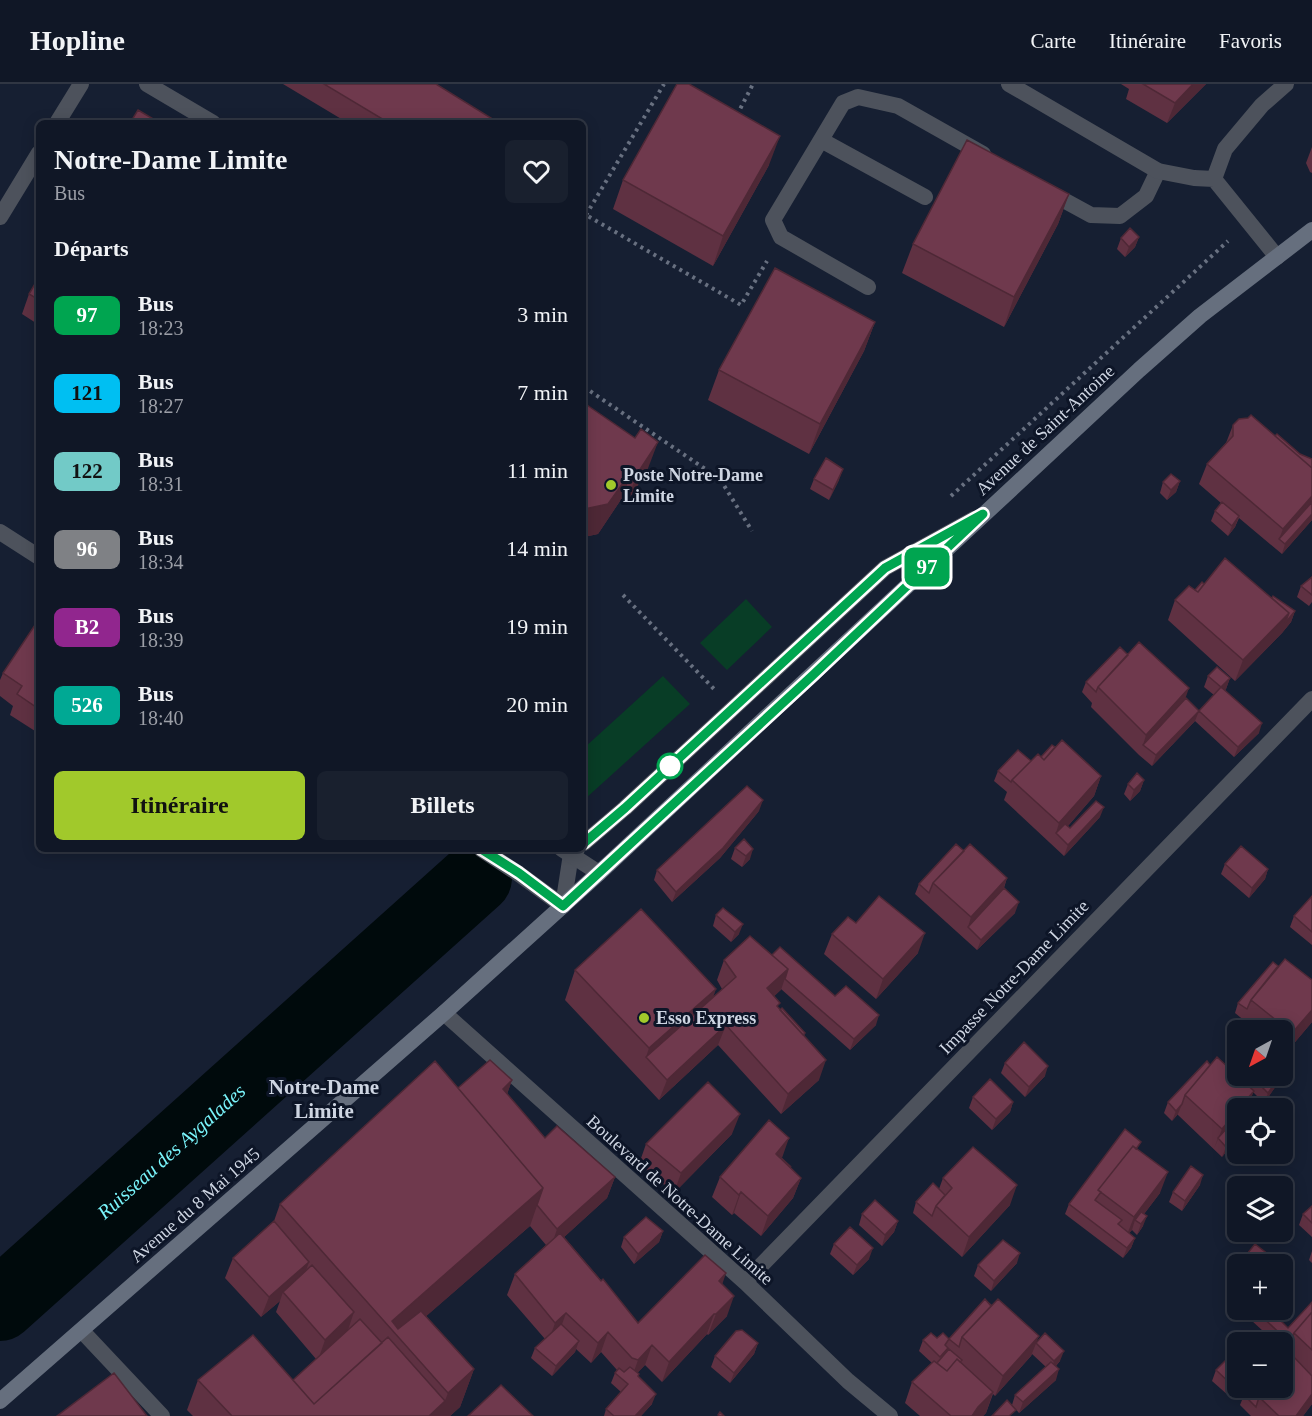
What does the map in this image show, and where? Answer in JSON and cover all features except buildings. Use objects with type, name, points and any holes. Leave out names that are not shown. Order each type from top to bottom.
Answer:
[{"type":"main road","name":"Avenue de Saint-Antoine","points":[[444,1013],[599,873],[1148,362],[1200,316],[1312,230]]},
{"type":"main road","name":"Avenue du 8 Mai 1945","points":[[0,1401],[444,1013]]},
{"type":"street","points":[[59,120],[81,84]]},
{"type":"street","points":[[147,84],[208,120]]},
{"type":"street","points":[[1009,84],[1158,171],[1194,178],[1214,178]]},
{"type":"street","points":[[1214,178],[1225,149],[1263,105],[1286,84]]},
{"type":"street","points":[[868,287],[781,237],[773,220],[843,103],[858,97],[898,106],[999,164]]},
{"type":"street","points":[[821,140],[925,197]]},
{"type":"street","points":[[0,217],[36,158]]},
{"type":"street","points":[[1030,181],[1091,215],[1120,216],[1146,196],[1158,171]]},
{"type":"street","points":[[1214,178],[1277,257]]},
{"type":"street","points":[[586,839],[625,808],[885,568],[983,514]]},
{"type":"street","points":[[0,532],[36,555]]},
{"type":"street","name":"Impasse Notre-Dame Limite","points":[[745,1282],[1312,699]]},
{"type":"street","points":[[486,852],[519,873],[563,906],[572,852]]},
{"type":"street","points":[[576,852],[599,873]]},
{"type":"street","name":"Boulevard de Notre-Dame Limite","points":[[444,1013],[745,1282],[848,1381],[890,1416]]},
{"type":"street","points":[[82,1331],[162,1416]]},
{"type":"path","points":[[586,215],[664,84]]},
{"type":"path","points":[[735,118],[753,84]]},
{"type":"path","points":[[586,218],[741,305],[781,237]]},
{"type":"path","points":[[949,497],[1248,222]]},
{"type":"path","points":[[586,388],[720,479],[752,531]]},
{"type":"path","points":[[623,595],[718,692]]},
{"type":"green space","points":[[746,599],[772,627],[727,670],[700,643]]},
{"type":"green space","points":[[663,676],[690,704],[586,798],[586,746]]},
{"type":"waterway","name":"Ruisseau des Aygalades","points":[[0,1305],[476,878]]},
{"type":"bus line","name":"97","points":[[486,852],[519,873],[563,906],[983,514],[885,568],[586,841]]},
{"type":"place","name":"Poste Notre-Dame Limite","points":[[611,485]]},
{"type":"place","name":"Esso Express","points":[[644,1018]]},
{"type":"district","name":"Notre-Dame Limite","points":[[324,1099]]}]
